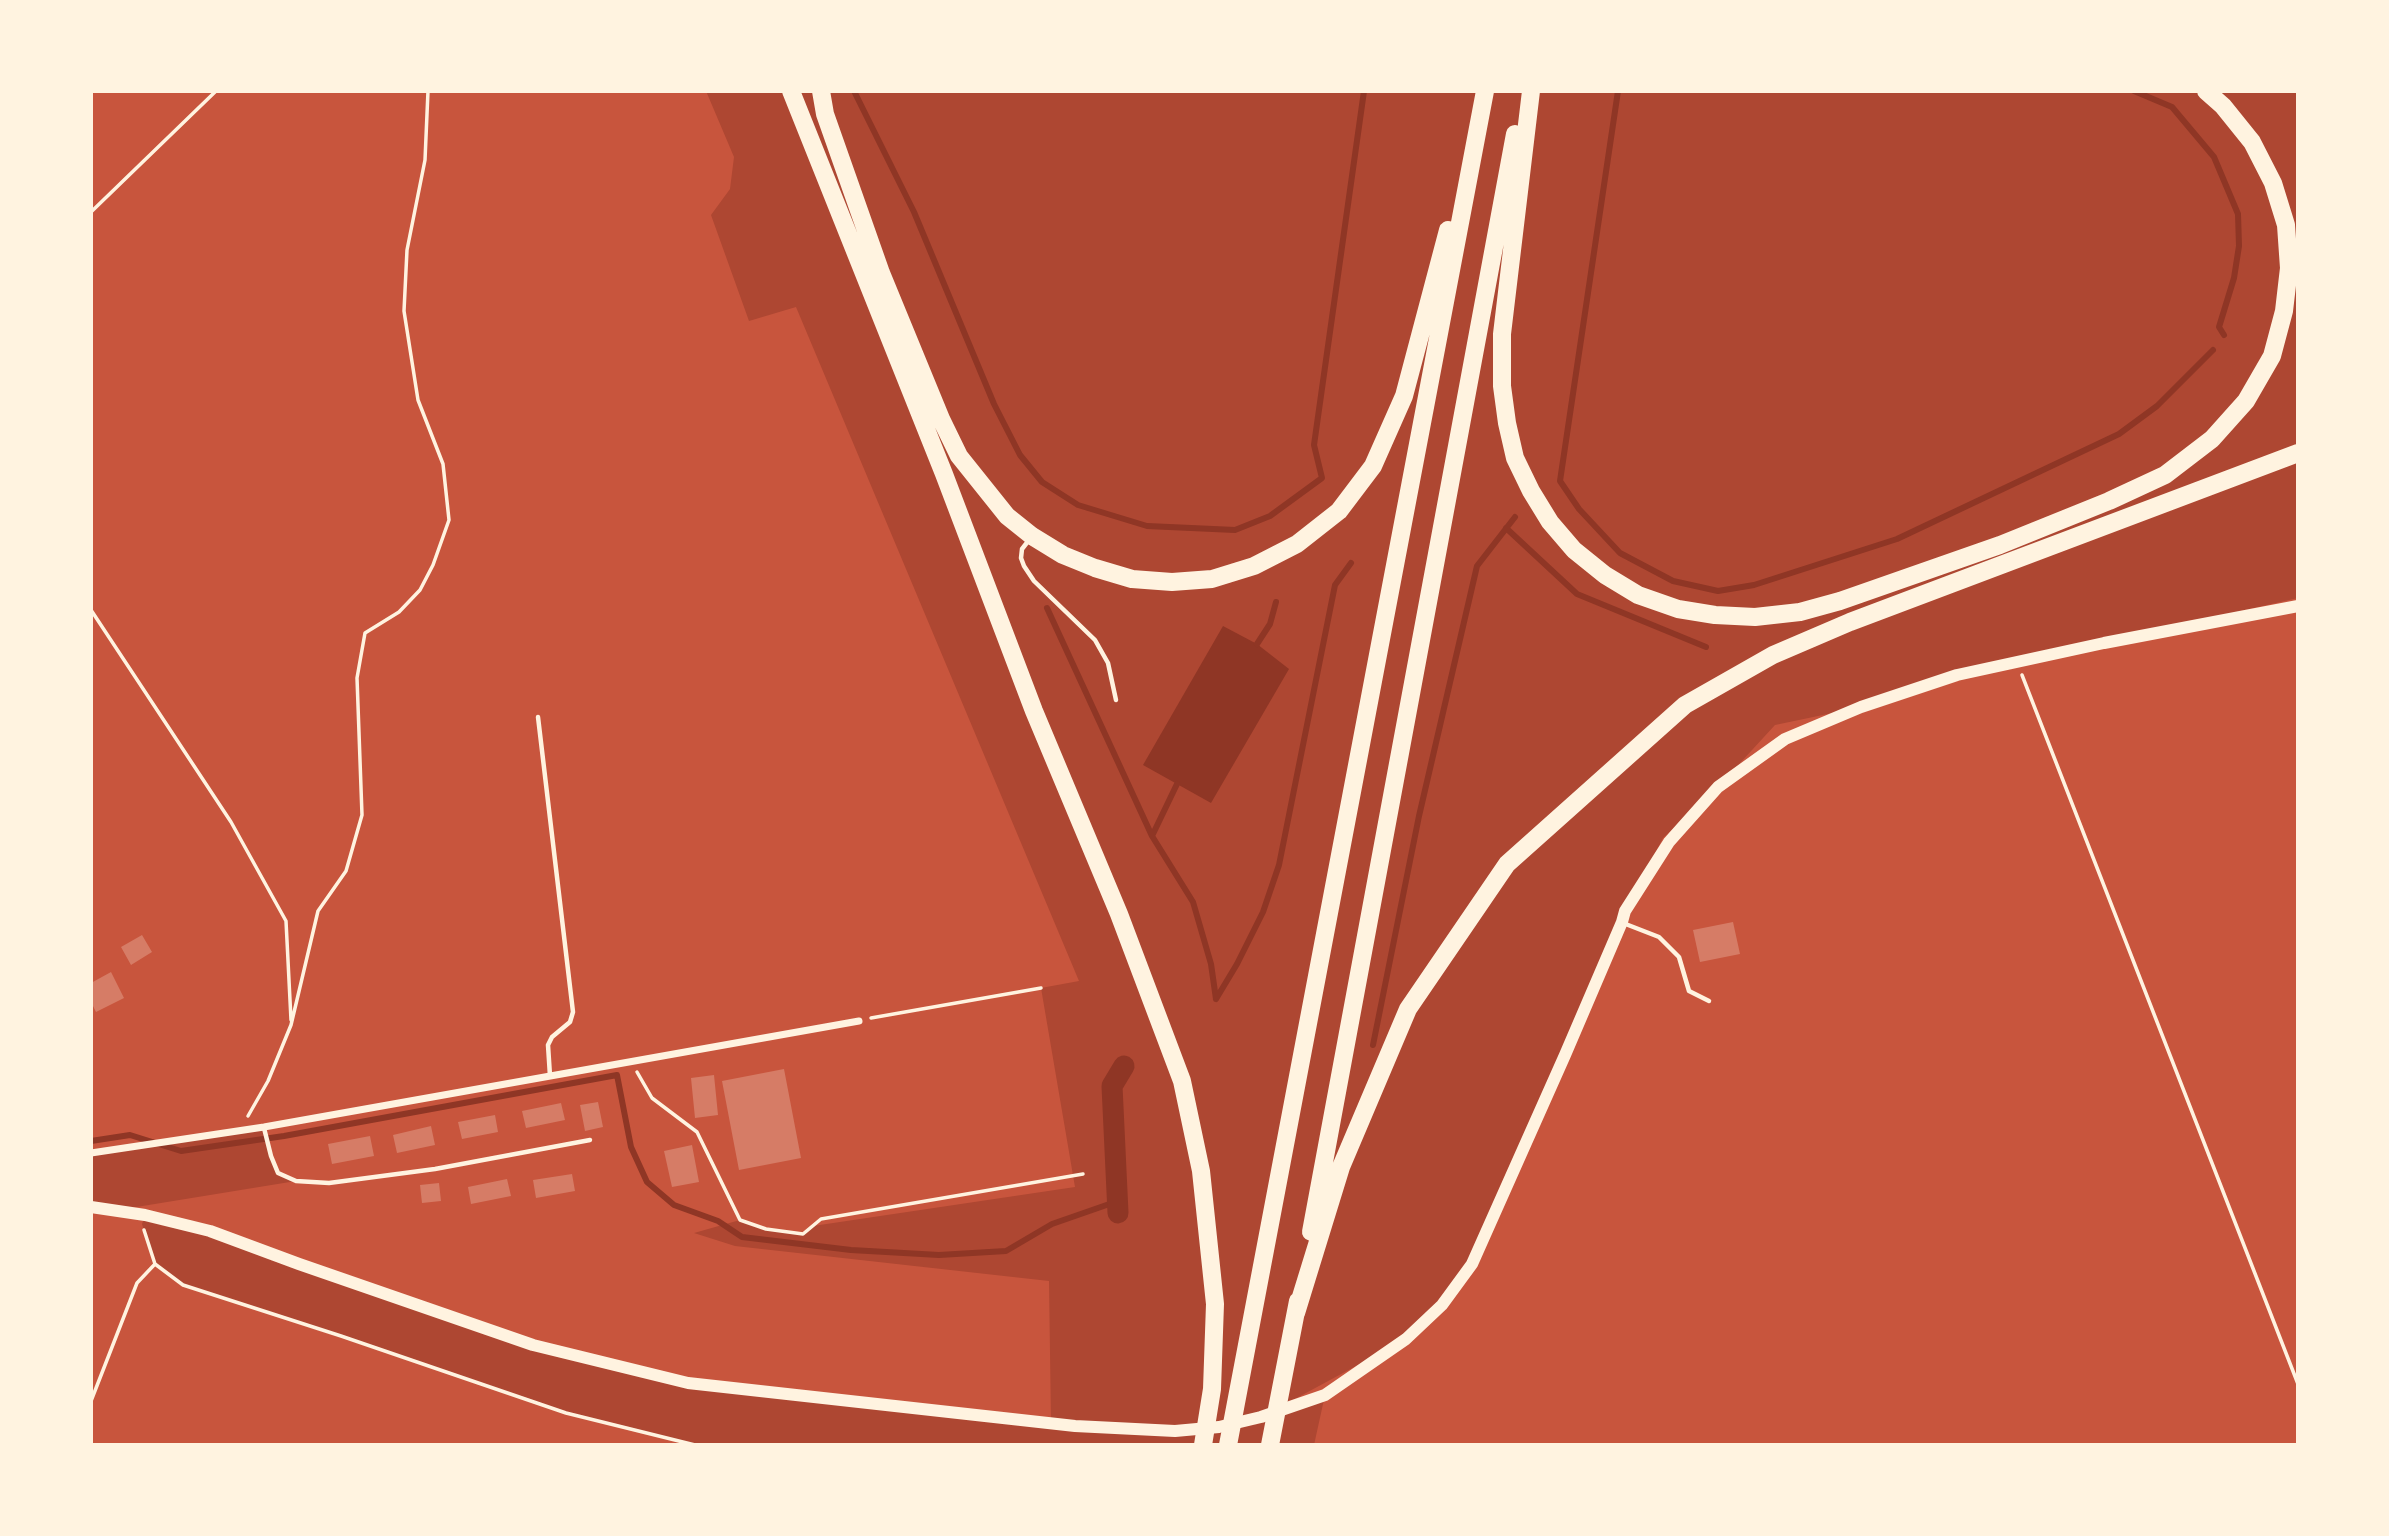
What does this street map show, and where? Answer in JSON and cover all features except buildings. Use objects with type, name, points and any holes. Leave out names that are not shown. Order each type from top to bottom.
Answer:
[{"type":"highway","points":[[791,91],[944,474],[1034,711],[1119,914],[1182,1081],[1201,1171],[1215,1304],[1212,1389],[1203,1445]]},
{"type":"highway","points":[[821,91],[825,114],[881,273],[959,456],[1007,516],[1032,536],[1063,555],[1132,579],[1172,582],[1212,579],[1254,566],[1297,544],[1339,511],[1373,466],[1404,396],[1480,118]]},
{"type":"highway","points":[[1228,1445],[1485,91]]},
{"type":"highway","points":[[1270,1445],[1523,91]]},
{"type":"highway","points":[[1531,91],[1502,334],[1502,386],[1507,423],[1516,458],[1531,491],[1550,522],[1574,550],[1605,575],[1638,595],[1678,609],[1755,617],[1800,612],[1840,601],[2000,545],[2109,501],[2165,475],[2212,439],[2246,401],[2272,356],[2284,311],[2289,268],[2286,225],[2273,183],[2252,142],[2223,106],[2206,91]]},
{"type":"highway","points":[[1296,1313],[1341,1167],[1408,1009],[1507,864],[1685,705],[1773,655],[1850,622],[2298,453]]},
{"type":"street","points":[[91,1207],[145,1215],[210,1231],[533,1345],[688,1383],[1074,1426],[1175,1431],[1219,1427],[1261,1417],[1325,1395],[1406,1339],[1442,1305],[1472,1264],[1625,911],[1677,832],[1718,787],[1786,738],[1861,707],[1957,676],[2104,643],[2298,606]]},
{"type":"street","points":[[91,1153],[264,1127],[859,1021]]},
{"type":"lane","points":[[1032,536],[1022,549],[1024,566],[1034,581],[1094,640],[1108,663],[1116,700]]},
{"type":"lane","points":[[538,717],[573,1012],[570,1022],[552,1037],[548,1045],[550,1076]]},
{"type":"lane","points":[[1622,922],[1658,937],[1679,957],[1689,991],[1709,1001]]},
{"type":"lane","points":[[264,1127],[278,1173],[296,1181],[329,1183],[412,1173],[590,1140]]},
{"type":"path","points":[[91,212],[216,91]]},
{"type":"path","points":[[240,1130],[268,1081],[291,1025],[318,911],[346,871],[362,815],[357,678],[365,633],[399,612],[420,590],[433,565],[449,520],[443,464],[418,400],[404,311],[407,250],[425,160],[428,91]]},
{"type":"path","points":[[91,610],[231,822],[286,921],[291,1025]]},
{"type":"path","points":[[2017,662],[2298,1384]]},
{"type":"path","points":[[859,1021],[1041,988]]},
{"type":"path","points":[[630,1062],[652,1098],[697,1132],[740,1220],[766,1229],[803,1234],[821,1219],[1083,1174]]},
{"type":"path","points":[[145,1215],[142,1224],[155,1264],[183,1286],[366,1344],[566,1413],[695,1445]]},
{"type":"path","points":[[91,1401],[137,1283],[155,1264]]},
{"type":"shaded area","points":[[706,91],[2298,91],[2298,598],[1957,675],[1861,707],[1775,725],[1718,787],[1663,838],[1625,911],[1472,1264],[1406,1339],[1267,1414],[1325,1395],[1314,1445],[695,1445],[566,1413],[183,1285],[155,1264],[142,1224],[145,1215],[474,1325],[688,1383],[1051,1423],[1049,1281],[735,1246],[694,1233],[740,1220],[766,1229],[803,1234],[813,1226],[1075,1187],[1041,988],[1079,981],[796,307],[749,321],[711,215],[730,189],[734,157]]},
{"type":"shaded area","points":[[1223,626],[1257,644],[1289,669],[1211,803],[1143,765]]},
{"type":"shaded area","points":[[264,1127],[278,1173],[296,1181],[118,1210],[91,1207],[91,1153]]},
{"type":"waterway","points":[[854,91],[914,212],[994,404],[1020,455],[1042,482],[1078,505],[1147,526],[1235,530],[1270,516],[1322,478],[1314,445],[1364,91]]},
{"type":"waterway","points":[[1618,91],[1560,481],[1579,509],[1620,553],[1673,581],[1718,591],[1754,585],[1897,539],[2119,434],[2157,406],[2213,350]]},
{"type":"waterway","points":[[2134,91],[2172,107],[2214,157],[2238,214],[2239,246],[2234,278],[2219,327],[2224,335]]},
{"type":"waterway","points":[[1373,1045],[1419,816],[1477,566],[1515,517]]},
{"type":"waterway","points":[[1506,528],[1577,594],[1706,647]]},
{"type":"waterway","points":[[1216,999],[1263,912],[1279,865],[1335,585],[1351,563]]},
{"type":"waterway","points":[[1257,644],[1270,624],[1276,602]]},
{"type":"waterway","points":[[1047,608],[1152,836]]},
{"type":"waterway","points":[[1177,784],[1152,836],[1193,902],[1211,964],[1216,999]]},
{"type":"waterway","points":[[1118,1213],[1112,1086],[1124,1066]]},
{"type":"waterway","points":[[91,1141],[130,1135],[181,1151],[284,1136],[617,1075],[631,1147],[647,1182],[674,1205],[718,1221],[742,1237],[851,1250],[939,1255],[1006,1251],[1052,1224],[1118,1201]]}]
